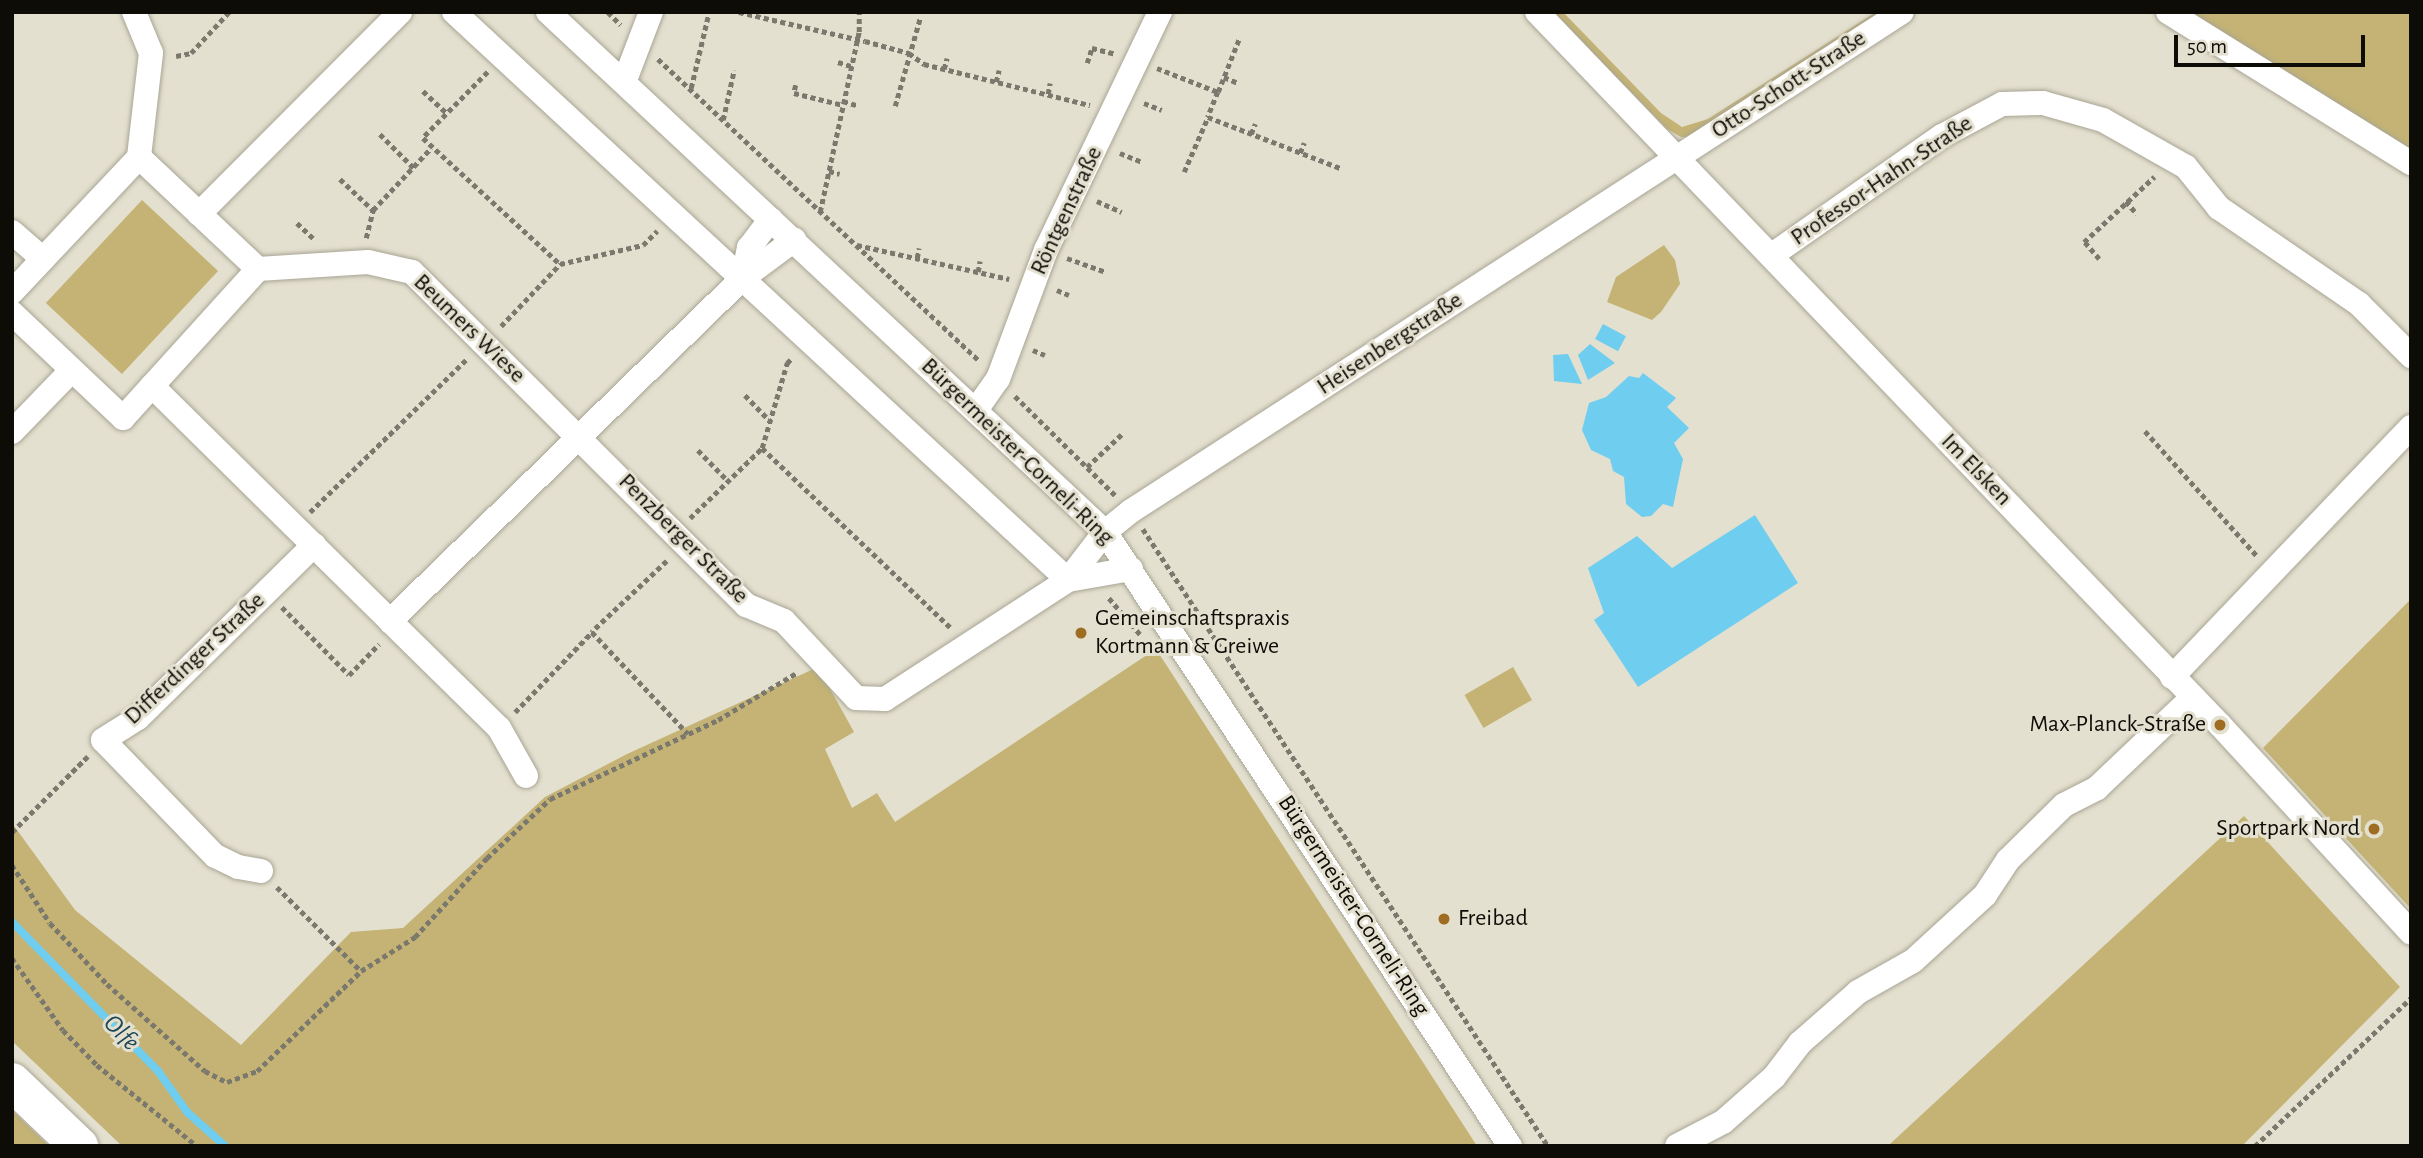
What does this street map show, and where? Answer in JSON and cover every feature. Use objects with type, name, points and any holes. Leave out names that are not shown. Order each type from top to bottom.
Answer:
[{"type":"main road","points":[[12,1082],[79,1146]]},
{"type":"street","points":[[12,292],[139,158],[150,53],[134,12]]},
{"type":"street","points":[[199,214],[400,12]]},
{"type":"street","points":[[454,12],[1068,580]]},
{"type":"street","name":"Bürgermeister-Corneli-Ring","points":[[548,12],[625,80],[1105,532],[1510,1146]]},
{"type":"street","points":[[625,80],[651,12]]},
{"type":"street","name":"Röntgenstraße","points":[[976,410],[999,379],[1046,250],[1160,12]]},
{"type":"street","name":"Im Elsken","points":[[1537,12],[2193,697],[2411,933]]},
{"type":"street","name":"Otto-Schott-Straße","points":[[1677,157],[1902,12]]},
{"type":"street","points":[[2168,12],[2411,163]]},
{"type":"street","name":"Professor-Hahn-Straße","points":[[1772,255],[1942,136],[2002,104],[2043,103],[2103,120],[2186,167],[2219,208],[2360,304],[2411,356]]},
{"type":"street","name":"Heisenbergstraße","points":[[1105,532],[1677,157]]},
{"type":"street","points":[[12,313],[123,418],[258,269],[139,158]]},
{"type":"street","points":[[743,278],[749,248],[771,219]]},
{"type":"street","points":[[12,232],[43,259]]},
{"type":"street","points":[[393,624],[579,434],[743,278],[794,240]]},
{"type":"street","name":"Beumers Wiese","points":[[258,269],[368,262],[412,272],[579,434]]},
{"type":"street","points":[[12,432],[71,371]]},
{"type":"street","points":[[152,386],[499,728],[526,776]]},
{"type":"street","points":[[2172,677],[2411,427]]},
{"type":"street","name":"Penzberger Straße","points":[[579,434],[746,604],[784,621],[856,698],[885,699],[970,646],[1068,580],[1105,532]]},
{"type":"street","name":"Differdinger Straße","points":[[261,871],[238,867],[215,856],[103,740],[138,719],[314,545]]},
{"type":"street","name":"Penzberger Straße","points":[[1068,580],[1130,569]]},
{"type":"street","points":[[1677,1146],[1723,1122],[1774,1077],[1800,1043],[1858,992],[1913,961],[1985,895],[2008,860],[2064,805],[2097,788],[2193,697]]},
{"type":"path","points":[[150,53],[171,57],[191,53],[229,12]]},
{"type":"path","points":[[691,89],[709,12]]},
{"type":"path","points":[[739,12],[909,53],[924,64],[1114,111]]},
{"type":"path","points":[[820,212],[857,41],[859,12]]},
{"type":"path","points":[[895,106],[920,18]]},
{"type":"path","points":[[1184,172],[1239,39]]},
{"type":"path","points":[[1087,63],[1092,48],[1139,60],[1218,92]]},
{"type":"path","points":[[503,57],[423,138],[561,264]]},
{"type":"path","points":[[944,69],[947,58]]},
{"type":"path","points":[[838,62],[851,66]]},
{"type":"path","points":[[723,120],[734,70]]},
{"type":"path","points":[[996,82],[999,71]]},
{"type":"path","points":[[1224,77],[1237,83]]},
{"type":"path","points":[[1048,94],[1050,83]]},
{"type":"path","points":[[796,85],[794,93],[856,105]]},
{"type":"path","points":[[423,91],[447,113]]},
{"type":"path","points":[[1208,117],[1340,168]]},
{"type":"path","points":[[1251,134],[1255,124]]},
{"type":"path","points":[[380,134],[414,168]]},
{"type":"path","points":[[1300,153],[1304,143]]},
{"type":"path","points":[[368,262],[367,225],[373,210],[432,148]]},
{"type":"path","points":[[2099,259],[2084,242],[2173,160]]},
{"type":"path","points":[[828,171],[840,174]]},
{"type":"path","points":[[340,179],[373,210]]},
{"type":"path","points":[[2126,201],[2137,214]]},
{"type":"path","points":[[855,244],[1034,284]]},
{"type":"path","points":[[917,258],[919,248]]},
{"type":"path","points":[[1046,250],[1106,272]]},
{"type":"path","points":[[978,272],[980,261]]},
{"type":"path","points":[[499,728],[593,632],[680,538],[728,481],[762,448],[787,363],[809,341]]},
{"type":"path","points":[[745,396],[770,421]]},
{"type":"path","points":[[2145,431],[2271,573]]},
{"type":"path","points":[[1087,467],[1124,433]]},
{"type":"path","points":[[762,448],[970,646]]},
{"type":"path","points":[[698,450],[728,481]]},
{"type":"path","points":[[1068,580],[1101,588],[1140,634],[1182,647]]},
{"type":"path","points":[[267,592],[349,675],[393,624]]},
{"type":"path","points":[[593,632],[688,734]]},
{"type":"path","points":[[12,865],[51,923],[107,984],[205,1071],[227,1083],[257,1071],[286,1047],[361,971],[415,937],[487,858],[550,799],[688,734],[821,661]]},
{"type":"path","points":[[12,832],[103,740]]},
{"type":"path","points":[[261,871],[361,971]]},
{"type":"path","points":[[12,958],[63,1030],[97,1065],[197,1146]]},
{"type":"path","points":[[2255,1146],[2411,998]]},
{"type":"shaded area","points":[[1553,12],[1563,12],[1661,113],[1682,127],[1708,119],[1876,12],[1887,12],[1691,137],[1681,137],[1667,129]]},
{"type":"shaded area","points":[[2188,12],[2411,12],[2411,150]]},
{"type":"shaded area","points":[[142,200],[218,271],[122,374],[46,303]]},
{"type":"shaded area","points":[[1664,245],[1675,260],[1680,284],[1661,312],[1652,320],[1607,302],[1616,277]]},
{"type":"shaded area","name":"Sportpark Nord","points":[[2411,599],[2411,909],[2263,748]]},
{"type":"shaded area","points":[[1156,649],[1477,1146],[122,1146],[12,1041],[12,823],[75,910],[241,1045],[351,932],[403,928],[545,797],[627,754],[818,667],[854,732],[825,749],[852,808],[877,793],[895,822]]},
{"type":"shaded area","points":[[1513,667],[1532,700],[1484,728],[1465,695]]},
{"type":"shaded area","points":[[2244,816],[2400,987],[2242,1146],[1890,1144]]},
{"type":"shaded area","points":[[12,1110],[49,1146],[12,1146]]},
{"type":"water","points":[[1603,324],[1626,336],[1618,351],[1595,339]]},
{"type":"water","points":[[1590,344],[1615,363],[1588,380],[1578,355]]},
{"type":"water","points":[[1568,354],[1582,384],[1554,381],[1553,355]]},
{"type":"water","points":[[1643,373],[1676,398],[1667,407],[1689,428],[1674,443],[1683,459],[1673,507],[1663,504],[1651,516],[1642,517],[1626,504],[1624,477],[1613,471],[1610,459],[1591,450],[1582,430],[1589,403],[1606,397],[1629,376],[1639,378]]},
{"type":"water","points":[[1755,515],[1798,583],[1638,687],[1594,620],[1604,613],[1588,568],[1637,536],[1672,568]]},
{"type":"waterway","name":"Olfe","points":[[12,922],[158,1071],[187,1112],[225,1146]]},
{"type":"place","name":"Gemeinschaftspraxis Kortmann & Greiwe","points":[[1081,633]]},
{"type":"place","name":"Max-Planck-Straße","points":[[2220,725]]},
{"type":"place","name":"Sportpark Nord","points":[[2374,829]]},
{"type":"place","name":"Freibad","points":[[1444,919]]}]
